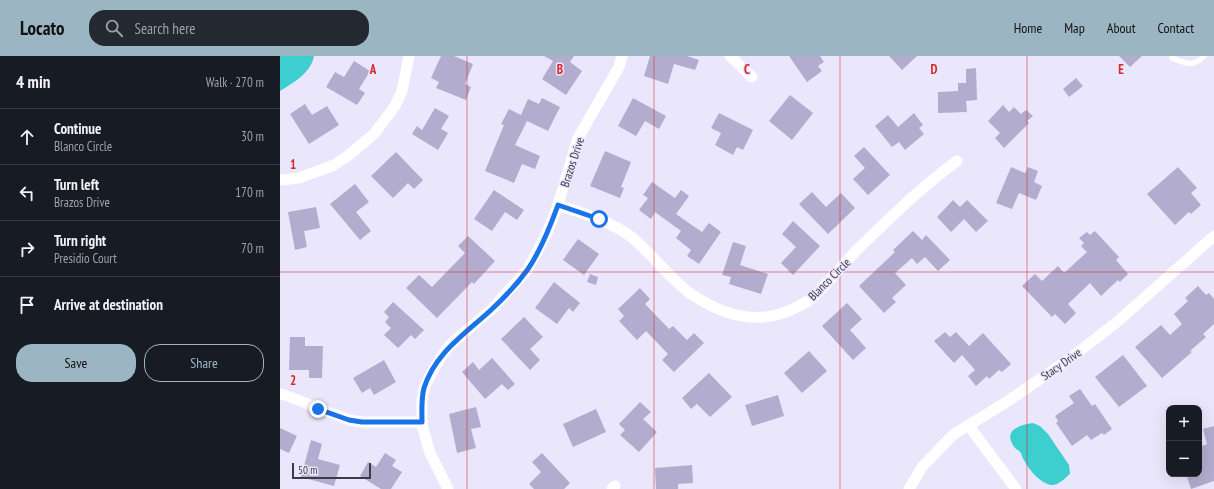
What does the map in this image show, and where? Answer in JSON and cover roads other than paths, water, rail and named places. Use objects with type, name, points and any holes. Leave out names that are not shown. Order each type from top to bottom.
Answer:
[{"type":"street","points":[[280,180],[299,178],[334,165],[349,155],[374,134],[395,106],[402,91],[409,56]]},
{"type":"street","name":"Brazos Drive","points":[[448,489],[430,454],[422,422],[422,400],[424,388],[441,357],[450,345],[492,309],[528,269],[547,233],[558,205],[578,138],[618,67],[622,56]]},
{"type":"street","points":[[730,56],[752,77]]},
{"type":"street","name":"Blanco Circle","points":[[558,205],[599,219],[629,235],[694,296],[722,311],[738,316],[767,318],[780,315],[811,299],[827,284],[854,253],[911,198],[931,180],[957,161]]},
{"type":"street","name":"Stacy Drive","points":[[909,489],[922,467],[954,434],[1068,360],[1117,322],[1214,236]]},
{"type":"street","points":[[280,394],[349,420],[362,422],[422,422]]},
{"type":"street","points":[[968,426],[1016,489]]},
{"type":"lane","points":[[1172,58],[1188,64],[1199,62],[1204,56]]}]
